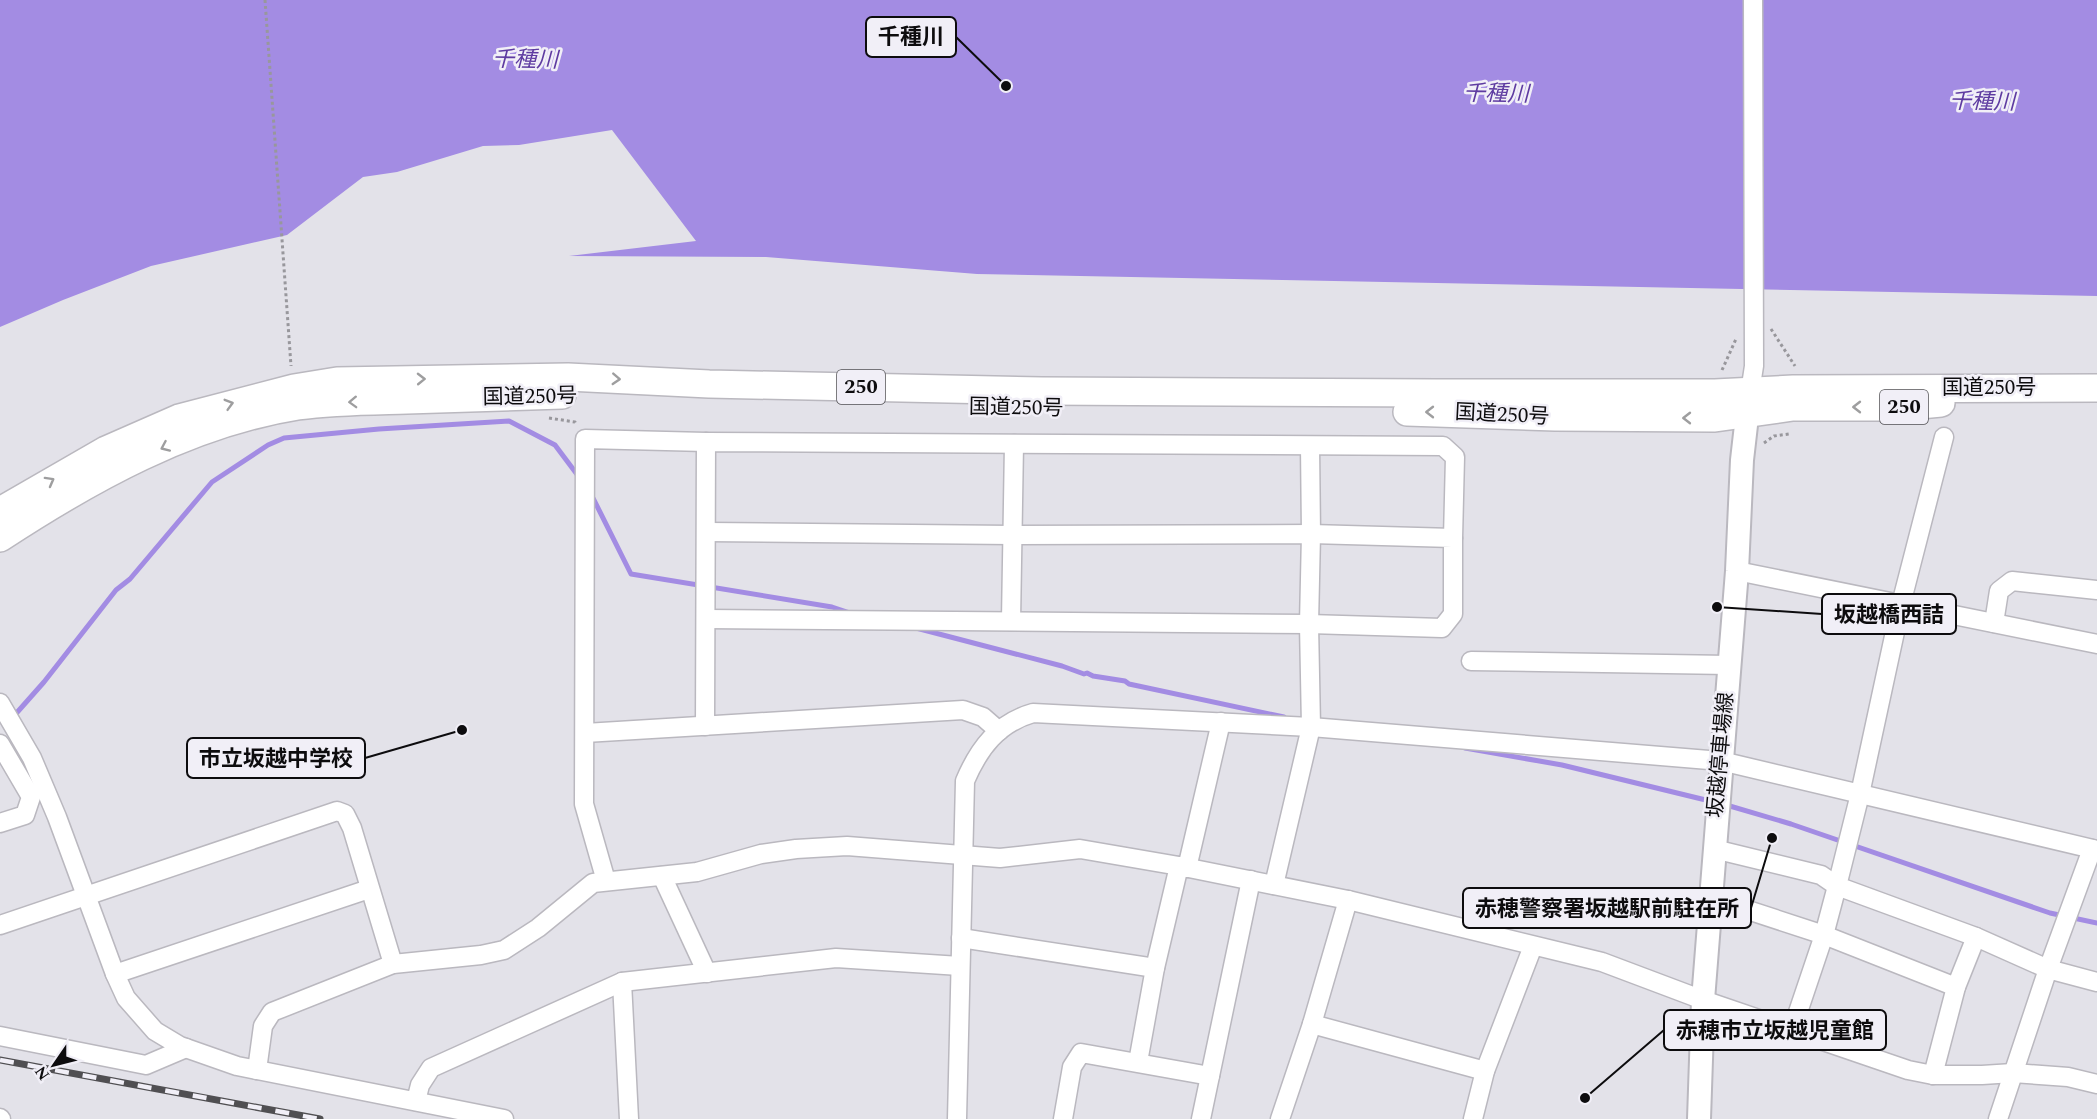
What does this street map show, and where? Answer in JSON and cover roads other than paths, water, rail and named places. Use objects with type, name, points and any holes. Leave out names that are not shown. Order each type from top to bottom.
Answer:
[{"type":"highway","name":"国道250号","points":[[0,511],[106,450],[179,418],[238,401],[337,381],[568,376],[709,384],[1042,391],[1425,393],[1750,391],[1793,407],[1899,407],[2061,389],[2097,388]]},
{"type":"highway","name":"国道250号","points":[[0,538],[48,507],[117,469],[186,438],[241,420],[297,406],[342,402],[565,395],[714,402],[1031,409],[1442,412],[1555,417],[1715,418],[1750,391]]},
{"type":"main road","name":"坂越停車場線","points":[[1699,1119],[1703,1000],[1750,391]]},
{"type":"street","points":[[1750,391],[1753,0]]},
{"type":"street","points":[[1792,1030],[1824,935],[1837,886],[1860,794],[1901,604],[1944,437]]},
{"type":"street","points":[[606,881],[584,804],[585,439],[706,442],[1443,446],[1455,457],[1452,614],[1442,628],[1309,624],[706,619]]},
{"type":"street","points":[[705,726],[706,442]]},
{"type":"street","points":[[1011,621],[1014,444]]},
{"type":"street","points":[[1274,885],[1311,727],[1310,446]]},
{"type":"street","points":[[707,532],[1012,535],[1311,534],[1453,538]]},
{"type":"street","points":[[1737,571],[2097,644]]},
{"type":"street","points":[[1994,623],[1999,591],[2012,581],[2097,590]]},
{"type":"street","points":[[1471,661],[1729,665]]},
{"type":"street","points":[[0,703],[32,758],[126,998],[155,1030],[186,1048],[237,1066],[504,1119]]},
{"type":"street","points":[[585,733],[963,710],[983,717],[999,731]]},
{"type":"street","points":[[960,1118],[960,966],[965,781],[974,758],[999,731],[1017,717],[1033,713],[1311,727],[1721,761],[2094,850],[2048,969],[1998,1119]]},
{"type":"street","points":[[1138,1062],[1155,968],[1221,722]]},
{"type":"street","points":[[0,744],[31,797],[26,815],[0,823]]},
{"type":"street","points":[[0,925],[338,811],[345,814],[352,828],[393,964]]},
{"type":"street","points":[[258,1070],[263,1026],[272,1012],[393,964],[481,955],[504,950],[538,928],[593,883],[697,872],[761,854],[847,846],[1000,858],[1080,849],[1183,867],[1348,900],[1602,962],[1703,1000],[1908,1070],[1933,1075],[2013,1073],[2068,1077],[2097,1084]]},
{"type":"street","points":[[1714,849],[1821,875],[1837,886],[1976,937],[2048,969],[2097,982]]},
{"type":"street","points":[[662,876],[707,973]]},
{"type":"street","points":[[1201,1119],[1251,880]]},
{"type":"street","points":[[115,974],[369,889]]},
{"type":"street","points":[[1711,898],[1824,935],[1956,987]]},
{"type":"street","points":[[1280,1119],[1312,1024],[1348,900]]},
{"type":"street","points":[[1933,1075],[1956,987],[1976,937]]},
{"type":"street","points":[[961,938],[1155,968]]},
{"type":"street","points":[[1473,1119],[1485,1071],[1533,946]]},
{"type":"street","points":[[416,1101],[420,1085],[431,1068],[622,982],[836,958],[960,966]]},
{"type":"street","points":[[622,982],[629,1119]]},
{"type":"street","points":[[1312,1024],[1485,1071]]},
{"type":"street","points":[[0,1036],[146,1065],[186,1048]]},
{"type":"street","points":[[1063,1119],[1072,1067],[1081,1053],[1210,1076]]},
{"type":"water","points":[[0,0],[2097,0],[2097,296],[977,274],[766,257],[569,256],[696,241],[612,130],[519,145],[483,146],[397,172],[363,177],[287,235],[151,266],[0,327]]},
{"type":"waterway","points":[[13,717],[44,682],[116,590],[130,579],[212,482],[268,445],[284,438],[379,429],[509,421],[555,445],[579,477]]},
{"type":"waterway","points":[[591,494],[631,574],[832,607],[850,613]]},
{"type":"waterway","points":[[916,628],[1062,666],[1084,674],[1284,717]]},
{"type":"waterway","points":[[1465,748],[1562,765],[1714,802]]},
{"type":"waterway","points":[[1723,804],[1791,824],[2050,913],[2097,923]]},
{"type":"railway","points":[[0,1060],[320,1119]]},
{"type":"place","name":"千種川","points":[[1006,86]]},
{"type":"place","name":"坂越橋西詰","points":[[1717,607]]},
{"type":"place","name":"市立坂越中学校","points":[[462,730]]},
{"type":"place","name":"赤穂警察署坂越駅前駐在所","points":[[1772,838]]},
{"type":"place","name":"赤穂市立坂越児童館","points":[[1585,1098]]}]
